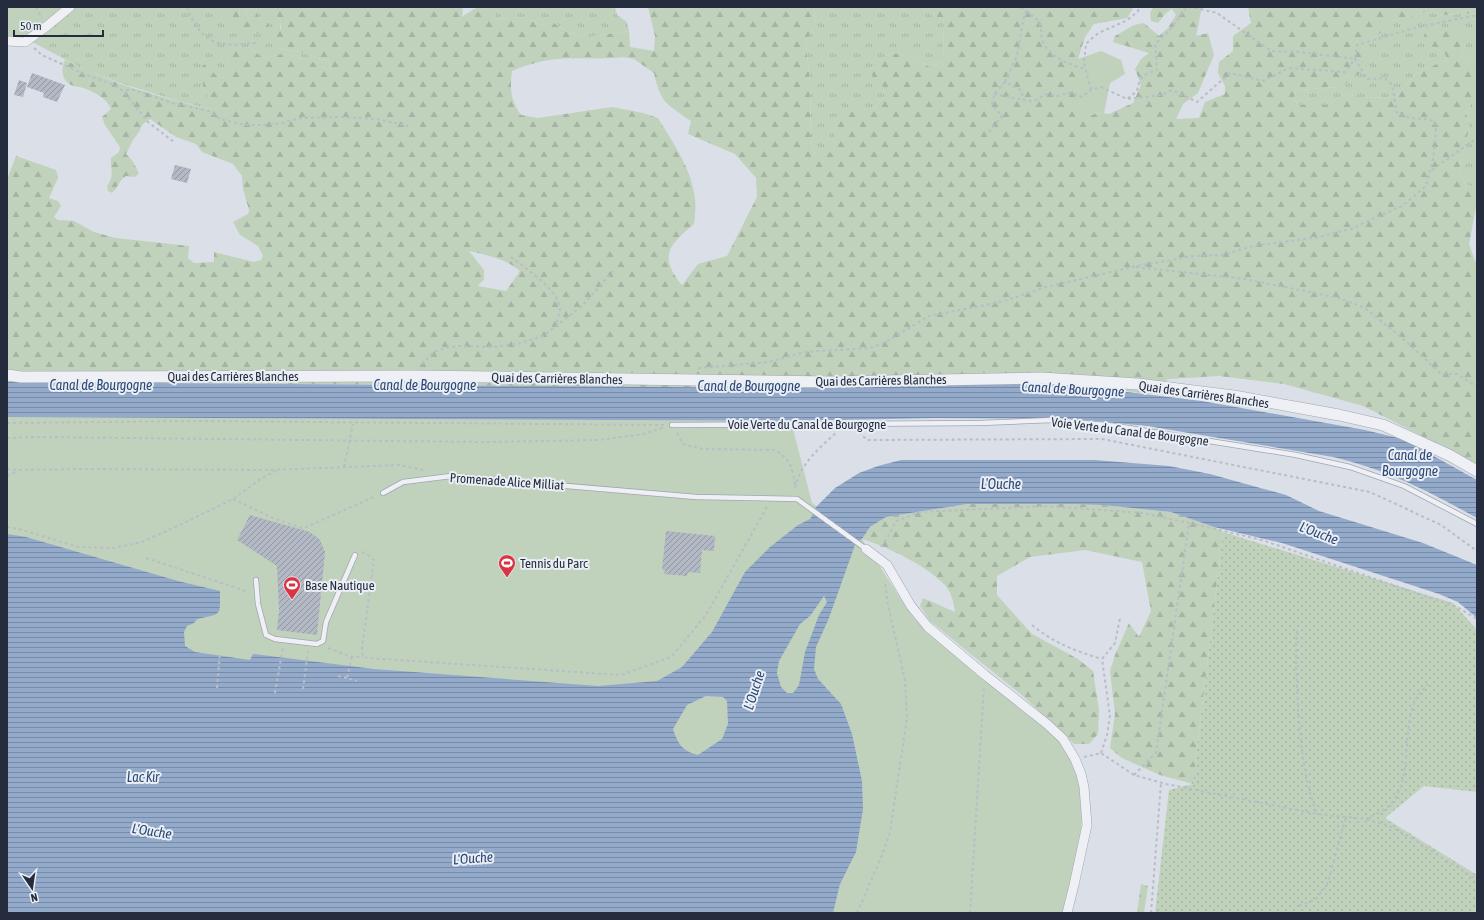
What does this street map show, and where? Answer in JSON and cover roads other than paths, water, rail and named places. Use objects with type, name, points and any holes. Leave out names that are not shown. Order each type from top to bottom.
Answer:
[{"type":"street","points":[[7,41],[25,42],[70,7]]},
{"type":"street","name":"Quai des Carrières Blanches","points":[[7,375],[20,377],[416,376],[832,382],[1041,378],[1138,384],[1234,396],[1339,415],[1384,425],[1449,455],[1477,471]]},
{"type":"street","points":[[866,549],[887,565],[911,606],[928,627],[985,676],[1047,724],[1063,739],[1075,759],[1084,787],[1087,825],[1067,913]]},
{"type":"lane","name":"Voie Verte du Canal de Bourgogne","points":[[672,425],[981,423],[1052,420],[1116,426],[1296,455],[1350,467],[1404,486],[1477,524]]},
{"type":"lane","name":"Promenade Alice Milliat","points":[[383,493],[403,482],[451,476],[696,497],[773,497],[797,499],[866,549]]},
{"type":"lane","points":[[256,580],[258,604],[266,635],[275,639],[304,643],[321,643],[323,641],[326,622],[356,553]]},
{"type":"water","name":"Canal de Bourgogne","points":[[7,382],[804,388],[1052,383],[1202,401],[1365,430],[1398,438],[1412,444],[1477,480],[1477,518],[1407,482],[1372,468],[1333,457],[1147,426],[1074,419],[935,418],[791,421],[7,417]]},
{"type":"water","name":"Lac Kir","points":[[901,460],[1095,460],[1169,466],[1210,474],[1286,495],[1319,511],[1423,543],[1477,565],[1477,618],[1458,602],[1439,594],[1282,543],[1214,527],[1171,512],[1103,505],[967,504],[886,517],[870,527],[862,539],[855,545],[829,618],[816,647],[814,669],[818,679],[841,704],[852,734],[862,781],[863,809],[856,852],[840,884],[833,913],[7,913],[7,534],[26,537],[178,581],[220,591],[220,606],[218,612],[211,616],[197,619],[194,623],[187,626],[184,632],[185,646],[195,652],[250,660],[253,654],[374,669],[598,686],[657,681],[682,667],[712,632],[745,572],[770,547],[798,525],[810,519],[816,507],[835,488],[859,473]],"holes":[[[824,596],[827,602],[819,615],[805,652],[799,685],[793,693],[787,693],[781,687],[777,673],[779,661],[800,624],[810,616]],[[706,696],[723,697],[727,701],[728,724],[722,739],[698,755],[684,749],[681,746],[673,729],[687,705]]]},
{"type":"place","name":"Tennis du Parc","points":[[507,578]]},
{"type":"place","name":"Base Nautique","points":[[292,600]]},
{"type":"water label","name":"L'Ouche","points":[[1001,484]]},
{"type":"water label","name":"L'Ouche","points":[[1319,533]]},
{"type":"water label","name":"L'Ouche","points":[[754,690]]},
{"type":"water label","name":"L'Ouche","points":[[152,831]]},
{"type":"water label","name":"L'Ouche","points":[[473,858]]}]
